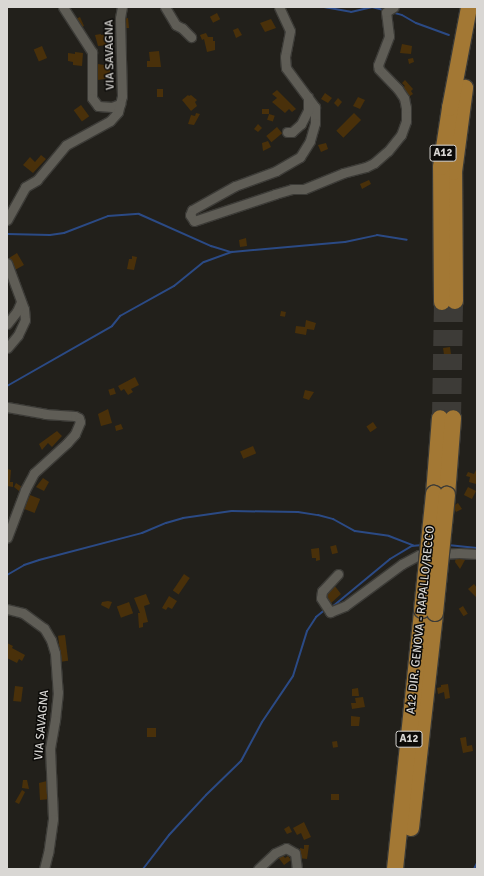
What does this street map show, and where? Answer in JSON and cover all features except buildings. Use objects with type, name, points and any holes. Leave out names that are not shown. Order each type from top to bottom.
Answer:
[{"type":"highway","name":"A12","points":[[469,7],[450,108],[441,167],[448,301],[454,172],[461,106],[477,22]]},
{"type":"highway","name":"A12 DIR. GENOVA - RAPALLO/RECCO","points":[[395,869],[429,611],[447,418]]},
{"type":"highway","name":"A12","points":[[406,869],[429,611]]},
{"type":"street","points":[[63,7],[92,52],[92,98],[98,106],[112,107],[120,104]]},
{"type":"street","name":"VIA SAVAGNA","points":[[7,220],[26,188],[37,180],[66,145],[110,121],[118,112],[122,96],[120,18],[122,7]]},
{"type":"street","points":[[165,7],[176,25],[182,28],[191,37]]},
{"type":"street","points":[[279,7],[290,31],[285,57],[286,68],[289,75],[315,107],[315,123],[310,141],[300,157],[276,170],[219,194],[192,210],[190,218],[197,220],[242,204],[292,189],[304,189],[342,173],[366,167],[374,163],[388,151],[401,135],[406,121],[404,98],[398,89],[378,69],[378,65],[389,36],[386,12],[394,7]]},
{"type":"street","points":[[287,132],[292,132],[301,124],[308,110],[308,97]]},
{"type":"street","points":[[7,263],[21,302],[25,320],[18,335],[7,348]]},
{"type":"street","points":[[7,324],[17,311],[21,302]]},
{"type":"street","points":[[7,407],[45,414],[75,416],[79,418],[80,422],[75,434],[34,473],[25,490],[7,538]]},
{"type":"street","points":[[338,574],[322,591],[321,598],[330,612],[345,606],[402,564],[419,555],[459,553],[477,554]]},
{"type":"street","name":"VIA SAVAGNA","points":[[7,609],[23,613],[44,628],[52,640],[55,653],[58,692],[56,720],[50,749],[53,819],[44,869]]},
{"type":"street","points":[[258,869],[280,849],[286,848],[294,853],[297,869]]},
{"type":"waterway","points":[[324,7],[351,12],[372,7],[383,10]]},
{"type":"waterway","points":[[391,12],[402,15],[416,23],[449,35]]},
{"type":"waterway","points":[[7,234],[50,235],[64,233],[108,216],[139,214],[211,246],[231,252]]},
{"type":"waterway","points":[[7,386],[112,326],[120,316],[174,286],[204,262],[232,252],[345,242],[377,235],[407,240]]},
{"type":"waterway","points":[[7,575],[24,565],[39,560],[142,533],[183,518],[232,511],[298,512],[318,515],[333,519],[355,531],[389,536],[413,545]]},
{"type":"waterway","points":[[332,607],[390,559],[412,546],[422,545]]},
{"type":"waterway","points":[[448,545],[477,548]]},
{"type":"waterway","points":[[143,869],[169,835],[206,795],[241,761],[262,722],[293,676],[307,631],[316,617],[326,609]]},
{"type":"waterway","points":[[474,869],[477,863]]},
{"type":"tunnel","points":[[453,418],[455,301]]},
{"type":"tunnel","points":[[440,418],[442,302]]}]
